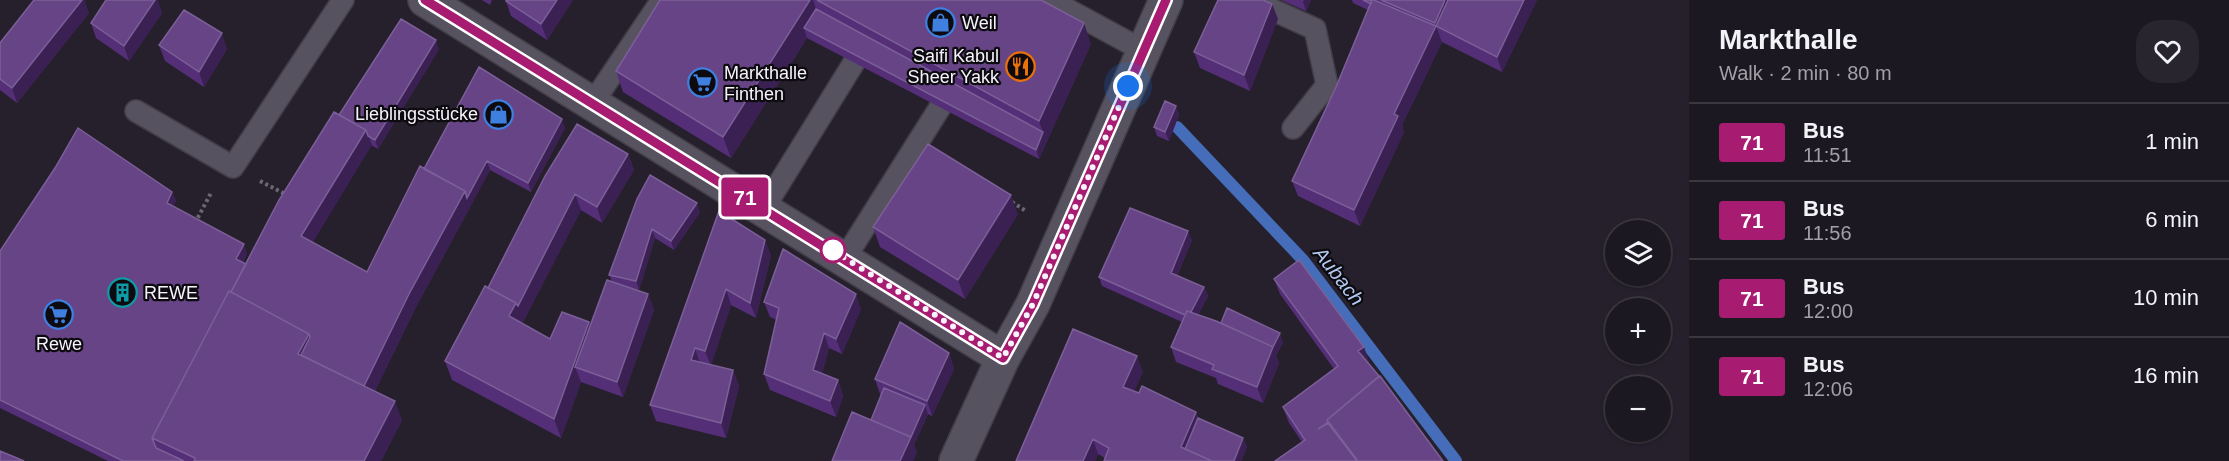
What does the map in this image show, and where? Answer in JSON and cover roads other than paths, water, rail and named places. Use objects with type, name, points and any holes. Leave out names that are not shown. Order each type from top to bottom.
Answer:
[{"type":"main road","points":[[425,0],[845,258],[1003,358]]},
{"type":"main road","points":[[956,461],[1003,358],[1033,304],[1166,0]]},
{"type":"lane","points":[[136,111],[233,167],[343,0]]},
{"type":"lane","points":[[592,104],[662,0]]},
{"type":"lane","points":[[1050,0],[1082,8],[1144,51]]},
{"type":"lane","points":[[1251,0],[1315,29],[1327,85],[1293,128]]},
{"type":"lane","points":[[764,208],[858,56]]},
{"type":"lane","points":[[845,258],[944,101]]},
{"type":"waterway","name":"Aubach","points":[[1177,127],[1303,260],[1456,461]]},
{"type":"place","name":"Weil","points":[[941,23]]},
{"type":"place","name":"Saifi Kabul Sheer Yakk","points":[[1020,66]]},
{"type":"place","name":"Markthalle Finthen","points":[[703,83]]},
{"type":"place","name":"Lieblingsstücke","points":[[499,114]]},
{"type":"place","name":"REWE","points":[[123,293]]},
{"type":"place","name":"Rewe","points":[[59,315]]}]
